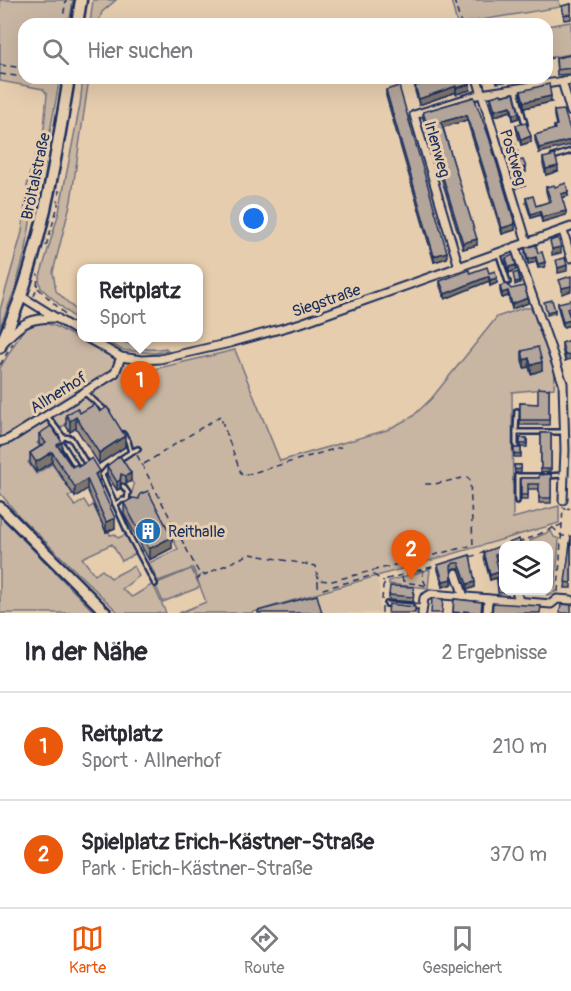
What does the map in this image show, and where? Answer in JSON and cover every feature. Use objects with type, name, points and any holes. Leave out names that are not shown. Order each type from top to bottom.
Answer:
[{"type":"main road","points":[[78,18],[81,0]]},
{"type":"main road","name":"Bröltalstraße","points":[[0,347],[21,296],[48,194],[65,84]]},
{"type":"street","name":"Irlenweg","points":[[553,83],[571,80]]},
{"type":"street","points":[[562,81],[571,112]]},
{"type":"street","name":"Postweg","points":[[478,84],[527,243]]},
{"type":"street","name":"Irlenweg","points":[[459,267],[414,115],[481,94],[544,84]]},
{"type":"street","name":"Siegstraße","points":[[94,342],[121,357],[142,360],[160,359],[230,344],[301,324],[571,227]]},
{"type":"street","points":[[563,231],[571,258]]},
{"type":"street","points":[[515,247],[526,282],[567,382],[568,449],[563,500]]},
{"type":"street","points":[[21,296],[77,331]]},
{"type":"street","points":[[0,347],[18,327],[28,321],[38,318],[57,318]]},
{"type":"street","name":"Allnerhof","points":[[0,442],[9,439],[115,373],[121,357]]},
{"type":"street","points":[[0,507],[106,613]]},
{"type":"street","points":[[456,573],[464,597]]},
{"type":"street","points":[[422,610],[424,598],[427,595],[550,604],[557,599],[571,600]]},
{"type":"street","points":[[517,595],[519,601]]},
{"type":"street","points":[[487,613],[488,599]]},
{"type":"street","points":[[550,604],[550,613]]},
{"type":"lane","points":[[515,89],[525,125]]},
{"type":"lane","points":[[547,159],[571,151]]},
{"type":"lane","points":[[498,253],[508,282]]},
{"type":"lane","points":[[84,391],[111,416]]},
{"type":"lane","points":[[516,448],[517,411]]},
{"type":"lane","points":[[46,415],[63,437],[71,438],[87,467],[82,470],[78,468],[61,442],[63,437]]},
{"type":"lane","points":[[516,432],[567,427]]},
{"type":"lane","points":[[115,463],[135,451],[123,433]]},
{"type":"lane","points":[[110,467],[102,475],[155,584]]},
{"type":"lane","points":[[517,501],[518,476],[564,476]]},
{"type":"lane","points":[[123,486],[128,493],[127,500]]},
{"type":"lane","points":[[115,504],[127,500]]},
{"type":"lane","points":[[127,500],[135,505]]},
{"type":"lane","points":[[387,604],[422,610]]},
{"type":"path","points":[[63,18],[66,0]]},
{"type":"path","points":[[454,0],[459,18]]},
{"type":"path","points":[[553,58],[571,55]]},
{"type":"path","points":[[0,65],[18,67]]},
{"type":"path","points":[[0,74],[18,76]]},
{"type":"path","points":[[37,288],[66,315]]},
{"type":"path","points":[[142,465],[220,416],[242,476],[341,447]]},
{"type":"path","points":[[135,451],[201,574]]},
{"type":"path","points":[[318,580],[332,581],[473,545],[470,480],[467,477],[435,484],[421,484]]},
{"type":"path","points":[[557,599],[563,500]]},
{"type":"path","points":[[563,510],[571,508]]},
{"type":"path","points":[[521,541],[563,524]]},
{"type":"path","points":[[552,527],[562,536],[571,536]]},
{"type":"path","points":[[470,556],[492,550]]},
{"type":"path","points":[[201,574],[207,574],[249,554],[315,566],[318,585],[322,589],[374,575],[384,582]]},
{"type":"path","points":[[384,582],[447,563]]},
{"type":"path","points":[[424,570],[422,577],[427,595]]},
{"type":"path","points":[[197,580],[201,574]]},
{"type":"path","points":[[401,576],[410,584],[426,586]]},
{"type":"path","points":[[382,613],[384,582]]},
{"type":"shaded area","points":[[0,0],[73,0],[70,18],[18,18],[18,84],[59,84],[46,153],[36,184],[26,249],[15,289],[0,327],[0,310],[22,232],[28,179],[44,128],[47,94],[43,89],[0,81]]},
{"type":"shaded area","points":[[93,0],[116,0],[102,12],[100,18],[91,18]]},
{"type":"shaded area","points":[[451,0],[559,0],[560,7],[493,18],[456,18]]},
{"type":"shaded area","points":[[571,22],[571,54],[553,57],[553,25]]},
{"type":"shaded area","points":[[82,84],[88,84],[71,201],[53,272],[56,291],[77,311],[77,320],[41,288],[39,280],[59,212]]},
{"type":"shaded area","points":[[523,308],[530,308],[555,373],[554,388],[512,392],[513,518],[559,506],[559,523],[250,613],[179,613],[206,602],[193,568],[191,568],[200,587],[163,602],[155,584],[191,569],[158,581],[149,563],[178,549],[151,498],[139,504],[130,499],[134,485],[118,460],[129,452],[108,418],[77,417],[37,443],[45,452],[28,462],[36,474],[52,464],[73,494],[68,497],[75,506],[84,500],[89,508],[93,505],[106,532],[109,531],[110,535],[115,534],[118,538],[127,534],[137,553],[122,561],[112,544],[82,558],[95,575],[102,570],[111,578],[134,566],[139,576],[122,589],[132,597],[153,584],[166,613],[119,613],[19,516],[0,493],[0,368],[23,330],[41,322],[55,326],[77,338],[77,342],[84,342],[115,359],[145,364],[142,372],[235,350],[280,461],[387,430],[412,417],[431,399],[497,317]]},
{"type":"shaded area","points":[[108,342],[123,342],[147,349],[166,348],[168,351],[154,353],[122,350]]},
{"type":"shaded area","points":[[0,516],[95,613],[0,613]]},
{"type":"shaded area","points":[[551,531],[554,537],[559,539],[555,592],[553,593],[553,541],[530,540]]},
{"type":"shaded area","points":[[430,569],[428,588],[389,584],[389,581]]},
{"type":"shaded area","points":[[376,578],[379,584],[380,613],[255,613]]},
{"type":"building","points":[[571,4],[571,14],[564,15],[562,6]]},
{"type":"building","points":[[571,55],[571,68],[557,70],[556,58]]},
{"type":"building","points":[[470,84],[456,88],[456,86],[419,99],[415,86]]},
{"type":"building","points":[[549,84],[551,96],[524,102],[521,91]]},
{"type":"building","points":[[399,86],[447,252],[434,256],[386,90]]},
{"type":"building","points":[[514,93],[519,113],[513,114],[511,106],[495,110],[491,97]]},
{"type":"building","points":[[474,97],[489,137],[515,224],[502,228],[467,115],[441,122],[477,239],[463,243],[423,112]]},
{"type":"building","points":[[564,110],[571,140],[539,148],[535,135],[555,129],[554,126],[557,125],[554,111]]},
{"type":"building","points":[[526,123],[531,136],[521,140],[516,125]]},
{"type":"building","points":[[514,140],[520,161],[523,160],[526,167],[522,168],[525,180],[517,183],[515,176],[518,175],[506,142]]},
{"type":"building","points":[[555,155],[558,166],[546,169],[543,158]]},
{"type":"building","points":[[566,183],[568,192],[561,194],[566,211],[542,217],[540,211],[531,214],[526,198],[533,196],[536,206],[551,201],[546,187]]},
{"type":"building","points":[[558,238],[561,247],[552,249],[550,241]]},
{"type":"building","points":[[536,245],[538,253],[542,252],[545,262],[538,264],[536,257],[528,259],[525,248]]},
{"type":"building","points":[[513,255],[516,265],[509,267],[506,258]]},
{"type":"building","points":[[565,258],[567,265],[558,268],[556,260]]},
{"type":"building","points":[[487,267],[489,273],[495,271],[497,278],[490,280],[489,276],[445,294],[440,281],[469,270],[470,273]]},
{"type":"building","points":[[518,272],[520,281],[515,282],[513,274]]},
{"type":"building","points":[[571,276],[571,286],[562,288],[559,280]]},
{"type":"building","points":[[507,284],[511,289],[524,286],[528,298],[512,304],[508,291],[502,293],[500,286]]},
{"type":"building","points":[[552,300],[555,310],[547,312],[544,302]]},
{"type":"building","points":[[571,300],[571,308],[567,309],[571,320],[563,322],[558,303]]},
{"type":"building","points":[[571,340],[571,354],[565,355],[562,343]]},
{"type":"building","points":[[538,347],[542,362],[531,365],[529,358],[524,360],[522,351]]},
{"type":"building","points":[[538,388],[549,389],[549,420],[520,420],[520,403],[538,404]]},
{"type":"building","points":[[95,404],[100,412],[107,407],[125,436],[99,453],[76,417],[70,421],[66,415],[77,408],[80,413]]},
{"type":"building","points":[[51,426],[62,442],[57,445],[72,467],[77,464],[78,467],[92,458],[100,471],[95,474],[115,518],[106,522],[87,479],[75,487],[52,452],[36,462],[30,453],[46,443],[39,434]]},
{"type":"building","points":[[541,433],[551,433],[551,469],[541,469]]},
{"type":"building","points":[[520,438],[527,438],[527,444],[520,444]]},
{"type":"building","points":[[514,448],[521,448],[521,454],[514,454]]},
{"type":"building","points":[[120,456],[131,473],[126,476],[121,474],[117,482],[107,466]]},
{"type":"building","points":[[514,465],[521,465],[521,469],[515,470]]},
{"type":"building","points":[[551,474],[551,498],[539,498],[539,484],[528,484],[528,495],[521,495],[521,478],[539,478],[539,475]]},
{"type":"building","name":"Reithalle","points":[[148,491],[172,537],[149,549],[124,503],[133,498],[139,499],[140,494]]},
{"type":"building","points":[[571,536],[571,583],[565,582]]},
{"type":"building","points":[[499,546],[499,554],[495,555],[499,572],[490,575],[484,552]]},
{"type":"building","points":[[470,555],[475,582],[467,584],[459,563],[451,566],[452,579],[443,581],[438,565]]},
{"type":"building","points":[[390,586],[414,587],[413,597],[389,595]]},
{"type":"building","points":[[317,595],[322,613],[258,613],[258,611]]},
{"type":"building","points":[[432,598],[443,599],[442,613],[431,613]]},
{"type":"building","points":[[454,599],[482,602],[481,613],[453,612]]},
{"type":"building","points":[[493,603],[541,606],[540,613],[492,613]]},
{"type":"building","points":[[389,604],[415,607],[415,613],[388,613]]},
{"type":"building","points":[[561,604],[571,605],[571,613],[560,613]]},
{"type":"place","name":"Reitplatz","points":[[140,411]]},
{"type":"place","name":"Reithalle","points":[[148,531]]},
{"type":"place","name":"Spielplatz Erich-Kästner-Straße","points":[[411,580]]}]
